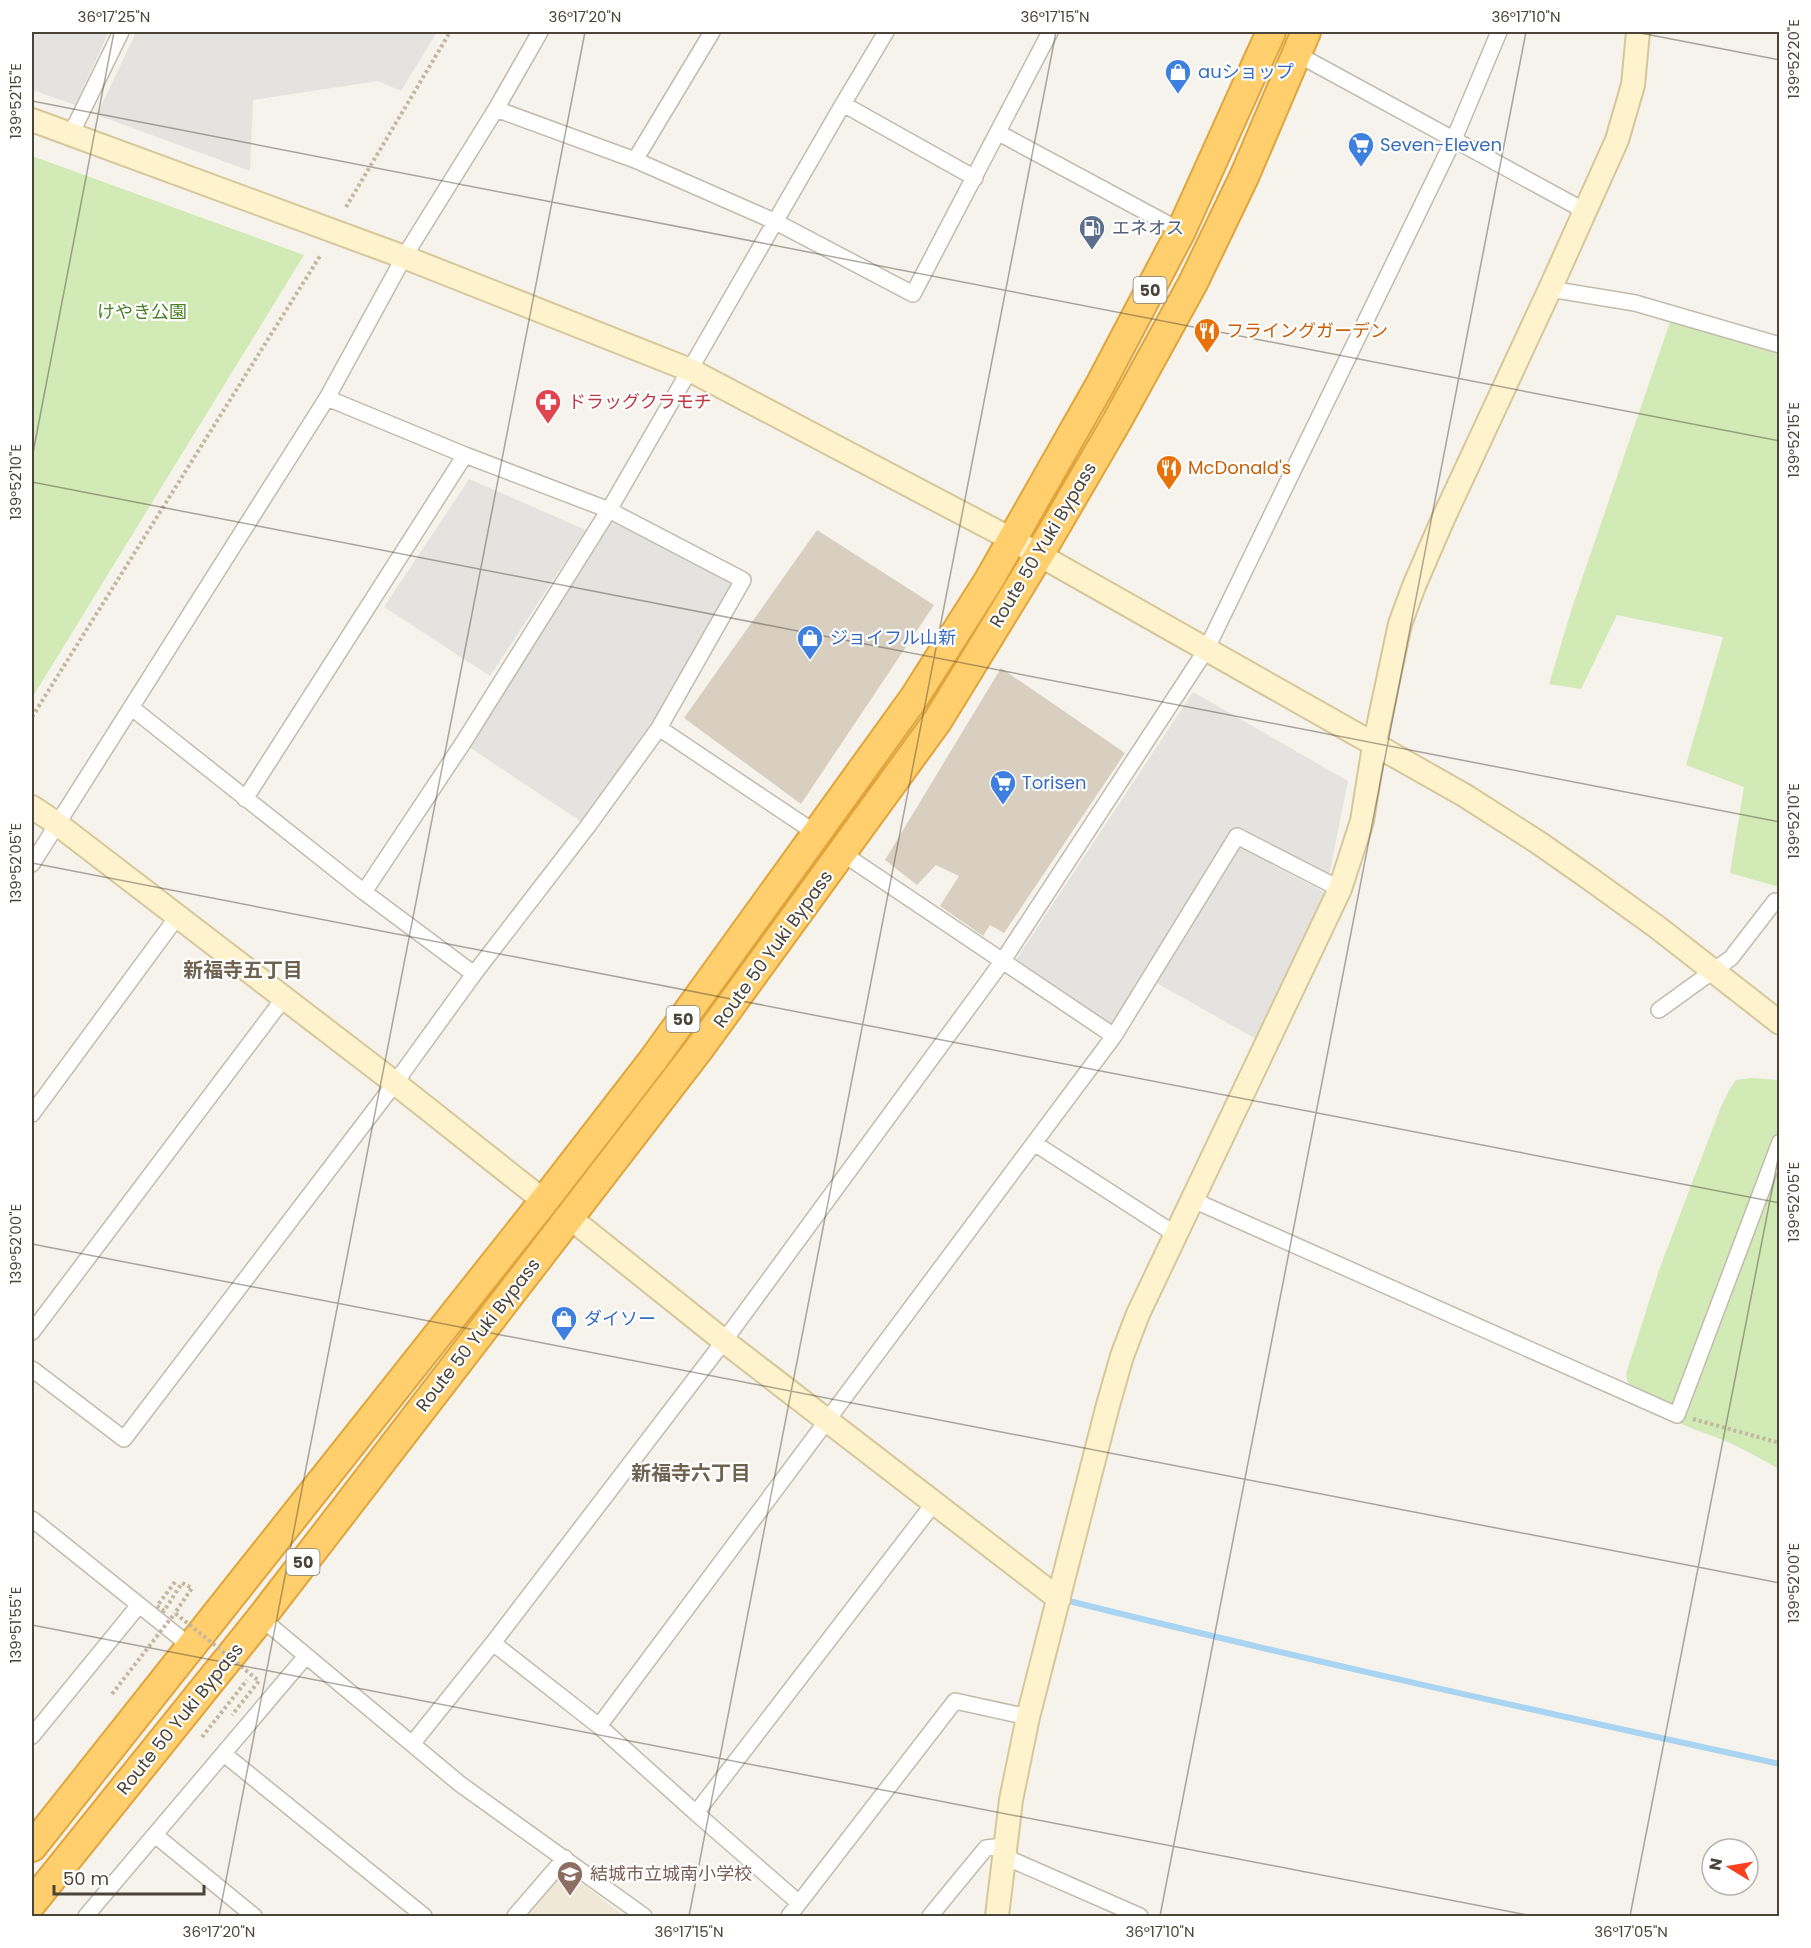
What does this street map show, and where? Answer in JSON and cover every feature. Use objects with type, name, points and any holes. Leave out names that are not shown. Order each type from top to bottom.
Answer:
[{"type":"highway","name":"Route 50 Yuki Bypass","points":[[32,1846],[189,1645],[544,1201],[653,1060],[914,698],[1013,540],[1100,385],[1181,231],[1264,34]]},
{"type":"highway","name":"Route 50 Yuki Bypass","points":[[32,1903],[261,1618],[699,1050],[938,720],[1039,555],[1117,421],[1193,283],[1244,177],[1302,43]]},
{"type":"street","points":[[71,134],[121,32]]},
{"type":"street","points":[[32,864],[327,398],[404,257],[496,109],[540,32]]},
{"type":"street","points":[[635,160],[712,32]]},
{"type":"street","points":[[364,892],[470,733],[609,510],[774,221],[886,32]]},
{"type":"street","points":[[496,109],[635,160],[774,221],[913,294],[1050,32]]},
{"type":"street","points":[[412,1744],[493,1644],[724,1341],[1002,962],[1206,650],[1454,139],[1499,32]]},
{"type":"street","points":[[997,1917],[1011,1800],[1028,1717],[1122,1356],[1138,1314],[1175,1234],[1340,889],[1362,821],[1374,746],[1400,624],[1443,519],[1617,140],[1633,84],[1638,32]]},
{"type":"street","points":[[1302,43],[1454,139],[1585,211]]},
{"type":"street","points":[[843,104],[975,178]]},
{"type":"street","points":[[32,120],[404,257],[690,370],[1013,540],[1464,795],[1539,843],[1649,921],[1779,1023]]},
{"type":"street","points":[[999,133],[1181,231]]},
{"type":"street","points":[[1550,289],[1635,303],[1779,345]]},
{"type":"street","points":[[32,1369],[124,1439],[588,826],[658,728],[743,580],[609,510],[465,455],[327,398]]},
{"type":"street","points":[[245,799],[465,455]]},
{"type":"street","points":[[132,708],[364,892],[474,974]]},
{"type":"street","points":[[658,728],[817,834]]},
{"type":"street","points":[[32,807],[395,1083],[544,1201]]},
{"type":"street","points":[[599,1726],[1114,1036],[1237,836],[1340,889]]},
{"type":"street","points":[[842,853],[1114,1036]]},
{"type":"street","points":[[1659,1010],[1731,958],[1775,901],[1779,902]]},
{"type":"street","points":[[32,1114],[177,917]]},
{"type":"street","points":[[32,1332],[284,998]]},
{"type":"street","points":[[1193,1200],[1677,1415],[1779,1142]]},
{"type":"street","points":[[1034,1143],[1175,1234]]},
{"type":"street","points":[[569,1217],[724,1341],[1059,1599]]},
{"type":"street","points":[[696,1813],[934,1503]]},
{"type":"street","points":[[32,1520],[189,1645]]},
{"type":"street","points":[[32,1736],[139,1605]]},
{"type":"street","points":[[261,1618],[460,1784],[644,1917]]},
{"type":"street","points":[[493,1644],[599,1726],[799,1903]]},
{"type":"street","points":[[86,1917],[306,1656]]},
{"type":"street","points":[[789,1917],[955,1701],[1028,1717]]},
{"type":"street","points":[[224,1754],[424,1917]]},
{"type":"street","points":[[155,1835],[254,1917]]},
{"type":"street","points":[[930,1917],[986,1848],[1004,1851],[1140,1917]]},
{"type":"street","points":[[515,1917],[565,1858]]},
{"type":"path","points":[[346,207],[450,32]]},
{"type":"path","points":[[32,717],[320,256]]},
{"type":"path","points":[[1677,1415],[1779,1443]]},
{"type":"path","points":[[112,1694],[192,1588],[182,1583],[164,1611],[157,1606],[175,1582]]},
{"type":"path","points":[[175,1613],[259,1681],[232,1715],[224,1709]]},
{"type":"path","points":[[202,1737],[247,1680]]},
{"type":"shaded area","points":[[32,32],[109,32],[75,105],[32,90]]},
{"type":"shaded area","points":[[136,32],[437,32],[401,91],[378,81],[253,100],[250,171],[97,115]]},
{"type":"shaded area","points":[[469,479],[586,530],[490,676],[384,607]]},
{"type":"shaded area","points":[[609,510],[743,580],[659,728],[588,826],[463,743]]},
{"type":"shaded area","points":[[1193,692],[1348,781],[1329,876],[1233,828],[1111,1027],[1013,964]]},
{"type":"shaded area","points":[[1239,847],[1326,893],[1256,1039],[1155,982]]},
{"type":"shaded area","name":"結城市立城南小学校","points":[[560,1873],[574,1877],[624,1916],[524,1916]]},
{"type":"green space","name":"けやき公園","points":[[32,156],[304,255],[32,698]]},
{"type":"green space","points":[[1670,322],[1779,354],[1779,887],[1730,873],[1744,787],[1686,765],[1723,637],[1617,615],[1581,689],[1549,684],[1572,608]]},
{"type":"green space","points":[[1751,1078],[1779,1080],[1779,1469],[1749,1452],[1668,1418],[1653,1409],[1640,1400],[1631,1388],[1626,1374],[1659,1270],[1720,1109],[1736,1080]]},
{"type":"building","name":"ジョイフル山新","points":[[817,530],[934,605],[801,804],[684,718]]},
{"type":"building","name":"Torisen","points":[[1001,668],[1125,753],[1004,933],[990,925],[983,936],[940,906],[959,876],[936,865],[917,885],[885,860]]},
{"type":"waterway","points":[[1069,1601],[1335,1665],[1780,1764]]},
{"type":"place","name":"auショップ","points":[[1178,95]]},
{"type":"place","name":"Seven-Eleven","points":[[1361,168]]},
{"type":"place","name":"エネオス","points":[[1092,251]]},
{"type":"place","name":"フライングガーデン","points":[[1207,354]]},
{"type":"place","name":"ドラッグクラモチ","points":[[548,425]]},
{"type":"place","name":"McDonald's","points":[[1169,491]]},
{"type":"place","name":"ジョイフル山新","points":[[810,661]]},
{"type":"place","name":"Torisen","points":[[1003,806]]},
{"type":"place","name":"ダイソー","points":[[564,1342]]},
{"type":"place","name":"結城市立城南小学校","points":[[570,1897]]},
{"type":"district","name":"新福寺五丁目","points":[[243,970]]},
{"type":"district","name":"新福寺六丁目","points":[[691,1473]]}]
